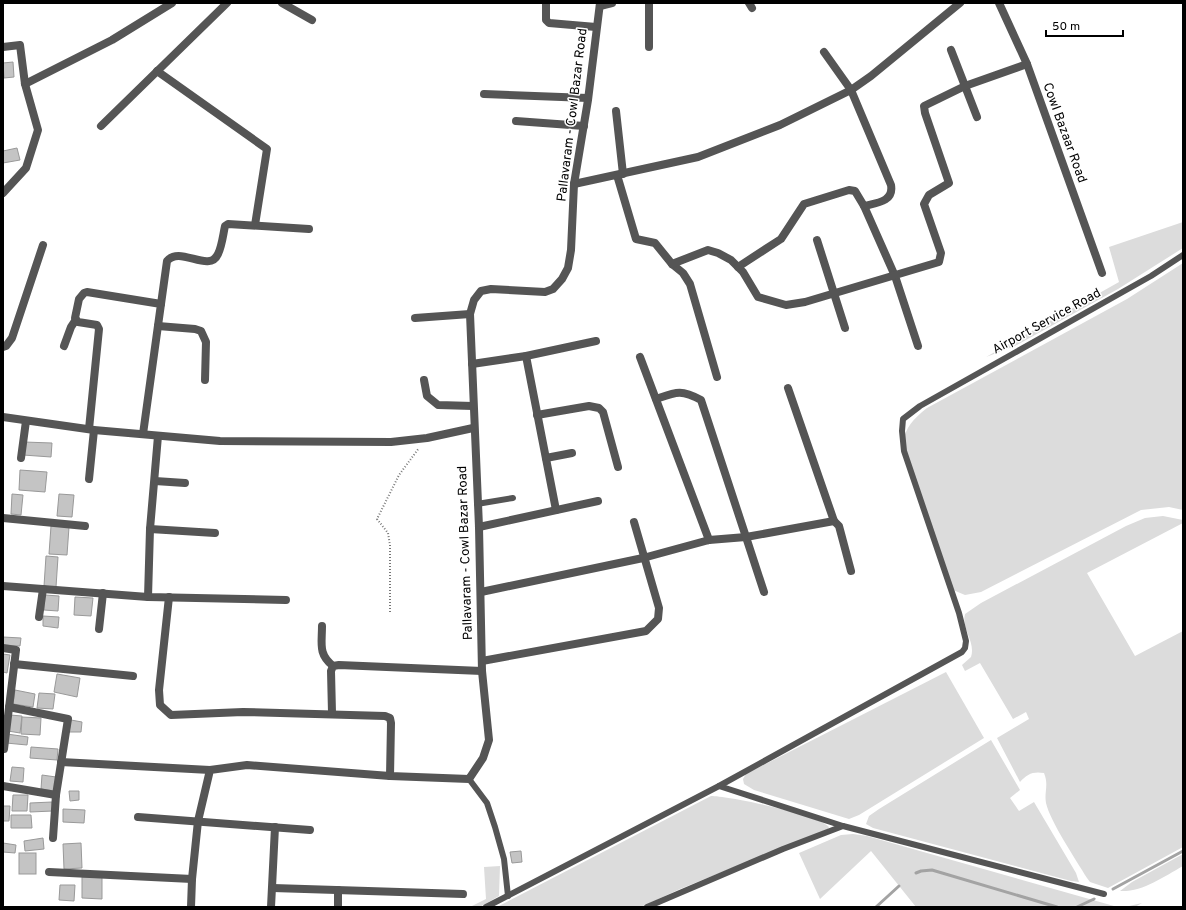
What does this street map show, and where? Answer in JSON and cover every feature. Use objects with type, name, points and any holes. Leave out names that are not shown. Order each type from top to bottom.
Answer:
[{"type":"street","points":[[25,84],[112,40],[172,3]]},
{"type":"street","points":[[101,126],[227,3]]},
{"type":"street","points":[[282,3],[312,20]]},
{"type":"street","points":[[546,3],[546,20],[549,23],[596,27]]},
{"type":"street","points":[[600,4],[612,3]]},
{"type":"street","points":[[649,3],[649,47]]},
{"type":"street","points":[[574,184],[698,157],[780,125],[851,90],[871,76],[960,3]]},
{"type":"street","name":"Cowl Bazaar Road","points":[[999,3],[1027,64],[1102,273]]},
{"type":"street","name":"Pallavaram - Cowl Bazar Road","points":[[469,779],[483,758],[489,740],[482,671],[479,527],[473,428],[470,314],[474,300],[481,291],[491,289],[545,292],[553,289],[562,279],[568,268],[571,250],[574,184],[584,126],[600,4]]},
{"type":"street","points":[[3,47],[20,45],[25,84],[38,130],[26,168],[3,193]]},
{"type":"street","points":[[951,50],[977,117]]},
{"type":"street","points":[[824,52],[851,90],[892,190],[888,199],[864,206]]},
{"type":"street","points":[[672,264],[708,250],[725,256],[743,272],[758,297],[786,305],[805,302],[834,294],[939,262],[941,253],[924,204],[929,195],[949,183],[925,113],[924,106],[965,86],[1027,64]]},
{"type":"street","points":[[157,71],[267,149],[255,225]]},
{"type":"street","points":[[484,94],[588,98]]},
{"type":"street","points":[[616,111],[620,174],[636,239],[655,243],[672,264],[683,273],[690,284],[717,377]]},
{"type":"street","points":[[516,121],[584,126]]},
{"type":"street","points":[[738,267],[781,239],[804,204],[849,190],[855,191],[864,206],[895,276],[918,346]]},
{"type":"street","points":[[143,434],[167,261],[170,257],[176,255],[206,262],[213,260],[218,254],[224,226],[234,223],[309,229]]},
{"type":"street","points":[[817,240],[845,328]]},
{"type":"street","points":[[3,347],[6,346],[12,338],[43,245]]},
{"type":"street","points":[[64,346],[71,327],[75,321],[79,299],[84,293],[161,304]]},
{"type":"street","points":[[415,318],[470,314]]},
{"type":"street","points":[[75,321],[97,325],[99,329],[91,430],[89,479]]},
{"type":"street","points":[[158,326],[195,329],[201,331],[206,342],[205,380]]},
{"type":"street","points":[[472,364],[526,356],[596,341]]},
{"type":"street","points":[[526,356],[556,510]]},
{"type":"street","points":[[640,357],[709,540]]},
{"type":"street","points":[[424,380],[427,396],[438,405],[473,406]]},
{"type":"street","points":[[788,388],[834,521],[839,526],[851,571]]},
{"type":"street","points":[[656,399],[678,391],[690,394],[701,400],[764,592]]},
{"type":"street","points":[[537,415],[589,406],[599,408],[603,412],[618,467]]},
{"type":"street","points":[[3,417],[91,430],[220,441],[391,442],[427,438],[473,428]]},
{"type":"street","points":[[21,458],[26,420]]},
{"type":"street","points":[[148,597],[150,529],[158,436]]},
{"type":"street","points":[[546,458],[572,454]]},
{"type":"street","points":[[155,481],[185,483]]},
{"type":"street","points":[[479,527],[598,501]]},
{"type":"street","points":[[3,518],[85,526]]},
{"type":"street","points":[[481,592],[643,558],[709,540],[746,537],[834,521]]},
{"type":"street","points":[[482,661],[646,631],[658,620],[659,608],[643,558],[634,522]]},
{"type":"street","points":[[150,529],[215,533]]},
{"type":"street","points":[[3,586],[148,597],[286,600]]},
{"type":"street","points":[[39,617],[42,589]]},
{"type":"street","points":[[99,629],[103,594]]},
{"type":"street","points":[[169,597],[159,690],[160,705],[171,715],[243,712],[332,713],[386,716],[390,718],[390,776]]},
{"type":"street","points":[[322,626],[324,659],[333,666]]},
{"type":"street","points":[[3,648],[16,650],[4,749]]},
{"type":"street","points":[[14,664],[133,676]]},
{"type":"street","points":[[333,666],[339,664],[482,671]]},
{"type":"street","points":[[332,713],[331,672],[333,666]]},
{"type":"street","points":[[9,707],[68,719],[56,795],[52,838]]},
{"type":"street","points":[[61,762],[210,770],[247,765],[390,776],[469,779]]},
{"type":"street","points":[[191,907],[192,879],[198,821],[210,770]]},
{"type":"street","points":[[3,786],[56,795]]},
{"type":"street","points":[[138,817],[310,830]]},
{"type":"street","points":[[271,907],[275,827]]},
{"type":"street","points":[[49,872],[192,879]]},
{"type":"street","points":[[273,888],[463,894]]},
{"type":"street","points":[[338,890],[338,907]]},
{"type":"lane","name":"Airport Service Road","points":[[719,786],[955,656],[965,648],[966,641],[959,613],[904,451],[902,430],[903,419],[920,406],[1151,276],[1183,255]]},
{"type":"lane","points":[[478,504],[513,498]]},
{"type":"lane","points":[[469,779],[487,803],[496,827],[504,859],[508,896]]},
{"type":"lane","points":[[486,907],[719,786],[843,826],[1104,894]]},
{"type":"lane","points":[[647,907],[783,849],[843,826]]},
{"type":"path","points":[[390,612],[390,545],[388,533],[377,519],[399,475],[427,438]]},
{"type":"shaded area","points":[[1183,222],[1183,248],[1118,289],[1015,346],[986,357],[1119,282],[1109,247]]},
{"type":"shaded area","points":[[1183,263],[1183,510],[1169,507],[1141,510],[981,592],[965,595],[953,590],[902,444],[911,424],[927,408],[1127,299]]},
{"type":"shaded area","points":[[1163,516],[1183,520],[1183,523],[1087,573],[1135,656],[1183,631],[1183,847],[1108,888],[1090,882],[1058,830],[1048,811],[1046,803],[1046,781],[1044,773],[1037,772],[1030,774],[1020,782],[997,738],[1029,719],[1026,712],[1013,719],[980,663],[965,671],[962,665],[971,657],[972,646],[964,620],[965,614],[981,603],[1126,526],[1145,518]]},
{"type":"shaded area","points":[[946,672],[984,738],[859,815],[849,819],[754,790],[744,784],[743,779],[746,774]]},
{"type":"shaded area","points":[[991,740],[1020,790],[1010,798],[1019,811],[1034,802],[1076,873],[1079,882],[873,828],[866,824],[869,816],[879,809]]},
{"type":"shaded area","points":[[711,796],[773,807],[809,817],[822,822],[829,827],[828,829],[680,889],[641,907],[497,907]]},
{"type":"shaded area","points":[[853,834],[867,836],[1114,906],[1125,907],[916,907],[871,851],[820,899],[799,853],[841,835]]},
{"type":"shaded area","points":[[1183,854],[1183,866],[1145,886],[1128,891],[1120,891],[1132,882]]},
{"type":"shaded area","points":[[500,866],[499,896],[480,907],[470,907],[486,899],[484,867]]},
{"type":"shaded area","points":[[1142,903],[1135,907],[1125,907]]},
{"type":"building","points":[[13,62],[14,77],[4,78],[3,63]]},
{"type":"building","points":[[17,148],[20,160],[3,163],[3,151]]},
{"type":"building","points":[[24,442],[52,443],[51,457],[23,455]]},
{"type":"building","points":[[20,470],[47,472],[45,492],[19,490]]},
{"type":"building","points":[[12,494],[23,495],[21,515],[11,514]]},
{"type":"building","points":[[59,494],[74,495],[72,517],[57,516]]},
{"type":"building","points":[[51,526],[69,527],[67,555],[49,554]]},
{"type":"building","points":[[46,556],[58,557],[56,587],[44,586]]},
{"type":"building","points":[[45,595],[59,596],[58,611],[44,610]]},
{"type":"building","points":[[75,597],[93,598],[91,616],[74,615]]},
{"type":"building","points":[[43,616],[59,617],[58,628],[43,626]]},
{"type":"building","points":[[3,637],[21,638],[20,646],[3,645]]},
{"type":"building","points":[[3,654],[10,655],[7,673],[3,672]]},
{"type":"building","points":[[57,674],[80,678],[77,697],[54,692]]},
{"type":"building","points":[[15,690],[35,694],[33,707],[13,704]]},
{"type":"building","points":[[39,693],[55,694],[53,709],[37,708]]},
{"type":"building","points":[[10,715],[22,716],[20,733],[8,731]]},
{"type":"building","points":[[22,717],[41,718],[40,735],[21,734]]},
{"type":"building","points":[[71,720],[82,722],[81,732],[69,732]]},
{"type":"building","points":[[7,734],[28,737],[27,745],[6,743]]},
{"type":"building","points":[[31,747],[58,749],[57,760],[30,758]]},
{"type":"building","points":[[12,767],[24,768],[23,782],[10,781]]},
{"type":"building","points":[[42,775],[56,777],[54,791],[41,789]]},
{"type":"building","points":[[69,791],[79,791],[79,800],[70,801]]},
{"type":"building","points":[[13,795],[28,795],[27,811],[12,811]]},
{"type":"building","points":[[52,802],[53,811],[30,812],[30,803]]},
{"type":"building","points":[[3,806],[10,806],[9,821],[3,821]]},
{"type":"building","points":[[63,809],[85,810],[84,823],[63,822]]},
{"type":"building","points":[[11,815],[31,815],[32,828],[11,828]]},
{"type":"building","points":[[43,838],[44,849],[25,851],[24,841]]},
{"type":"building","points":[[3,843],[16,845],[15,853],[3,852]]},
{"type":"building","points":[[81,843],[82,868],[64,869],[63,844]]},
{"type":"building","points":[[521,851],[522,862],[512,863],[510,852]]},
{"type":"building","points":[[19,853],[36,853],[36,874],[19,874]]},
{"type":"building","points":[[82,877],[102,877],[102,899],[82,898]]},
{"type":"building","points":[[60,885],[75,885],[74,901],[59,900]]},
{"type":"waterway","points":[[1113,889],[1183,851]]},
{"type":"waterway","points":[[916,873],[932,870],[1057,907]]},
{"type":"waterway","points":[[876,907],[899,886]]},
{"type":"waterway","points":[[1077,907],[1094,899]]}]
